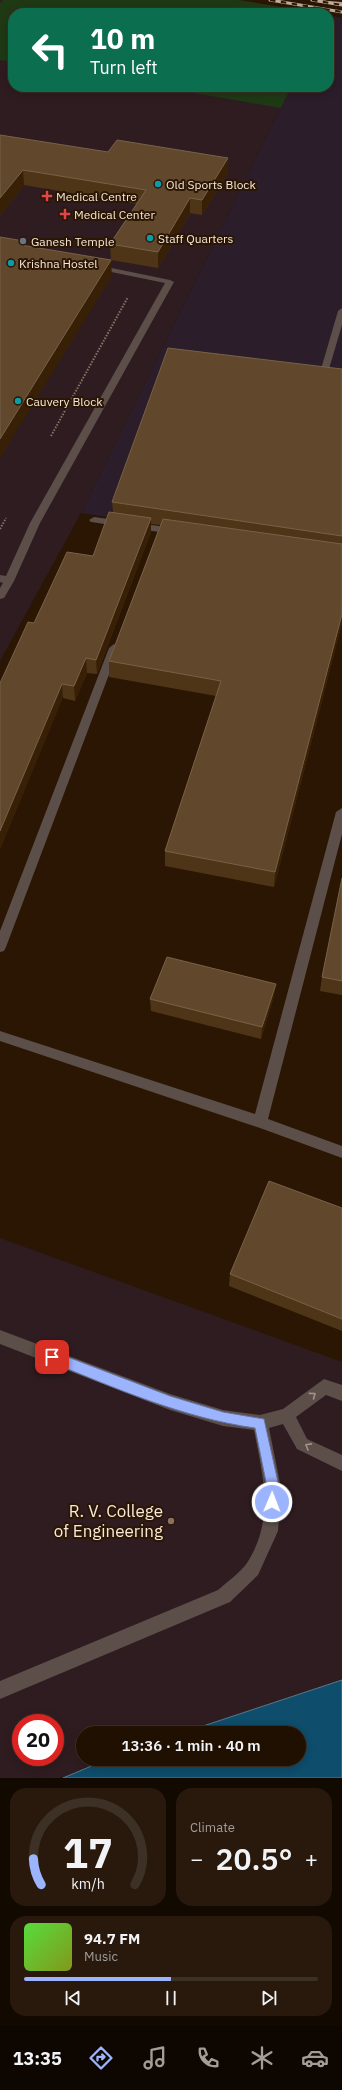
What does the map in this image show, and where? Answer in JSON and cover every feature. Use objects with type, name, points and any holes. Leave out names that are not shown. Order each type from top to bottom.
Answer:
[{"type":"highway","points":[[318,0],[342,4]]},
{"type":"street","points":[[0,596],[4,579],[170,282],[83,264]]},
{"type":"street","points":[[325,369],[342,311]]},
{"type":"street","points":[[94,520],[161,532]]},
{"type":"street","points":[[0,947],[117,641]]},
{"type":"street","points":[[260,1122],[342,812]]},
{"type":"street","points":[[0,1036],[260,1122],[342,1152]]},
{"type":"street","points":[[0,1337],[170,1402],[223,1418],[260,1423],[287,1415],[324,1387],[342,1393]]},
{"type":"street","points":[[287,1415],[302,1444],[342,1463]]},
{"type":"street","points":[[0,1690],[224,1596],[252,1569],[270,1531],[273,1488],[260,1423]]},
{"type":"path","points":[[49,440],[140,276]]},
{"type":"path","points":[[0,529],[8,516]]},
{"type":"shaded area","points":[[0,0],[239,0],[286,8],[8,8],[8,92],[289,92],[81,513],[0,661]]},
{"type":"shaded area","points":[[334,16],[342,18],[342,552],[81,513],[289,92],[334,92]]},
{"type":"shaded area","name":"R. V. College of Engineering","points":[[0,1238],[342,1362],[342,1680],[203,1726],[76,1726],[76,1766],[91,1766],[63,1778],[0,1778]]},
{"type":"green space","points":[[3,0],[239,0],[286,8],[8,8],[8,61],[0,60],[0,3]]},
{"type":"green space","points":[[188,92],[289,92],[281,108]]},
{"type":"water","points":[[342,1680],[342,1778],[63,1778],[91,1766],[306,1766],[306,1726],[203,1726]]},
{"type":"building","points":[[0,135],[108,152],[117,140],[228,158],[202,200],[190,198],[158,252],[110,244],[146,190],[23,170],[0,198]]},
{"type":"building","name":"Cauvery Block","points":[[0,237],[24,241],[21,245],[111,260],[0,439]]},
{"type":"building","points":[[168,348],[342,369],[342,536],[112,502]]},
{"type":"building","points":[[109,512],[151,518],[96,660],[86,658],[74,686],[62,684],[0,831],[0,683],[28,622],[34,623],[67,552],[93,556]]},
{"type":"building","points":[[163,519],[342,544],[342,614],[275,872],[165,851],[221,681],[109,661]]},
{"type":"building","points":[[342,878],[342,981],[322,977]]},
{"type":"building","points":[[167,957],[276,984],[262,1027],[150,999]]},
{"type":"building","points":[[269,1181],[342,1208],[342,1319],[230,1274]]},
{"type":"railway","points":[[270,0],[318,8]]},
{"type":"railway","points":[[312,0],[342,5]]},
{"type":"railway","points":[[334,11],[342,12]]},
{"type":"place","name":"Old Sports Block","points":[[158,184]]},
{"type":"place","name":"Medical Centre","points":[[47,196]]},
{"type":"place","name":"Medical Center","points":[[65,214]]},
{"type":"place","name":"Staff Quarters","points":[[150,238]]},
{"type":"place","name":"Ganesh Temple","points":[[23,241]]},
{"type":"place","name":"Krishna Hostel","points":[[11,263]]},
{"type":"place","name":"Cauvery Block","points":[[18,401]]},
{"type":"place","name":"R. V. College of Engineering","points":[[171,1521]]},
{"type":"route","points":[[52,1357],[170,1402],[223,1418],[260,1423],[273,1488],[272,1502]]}]
